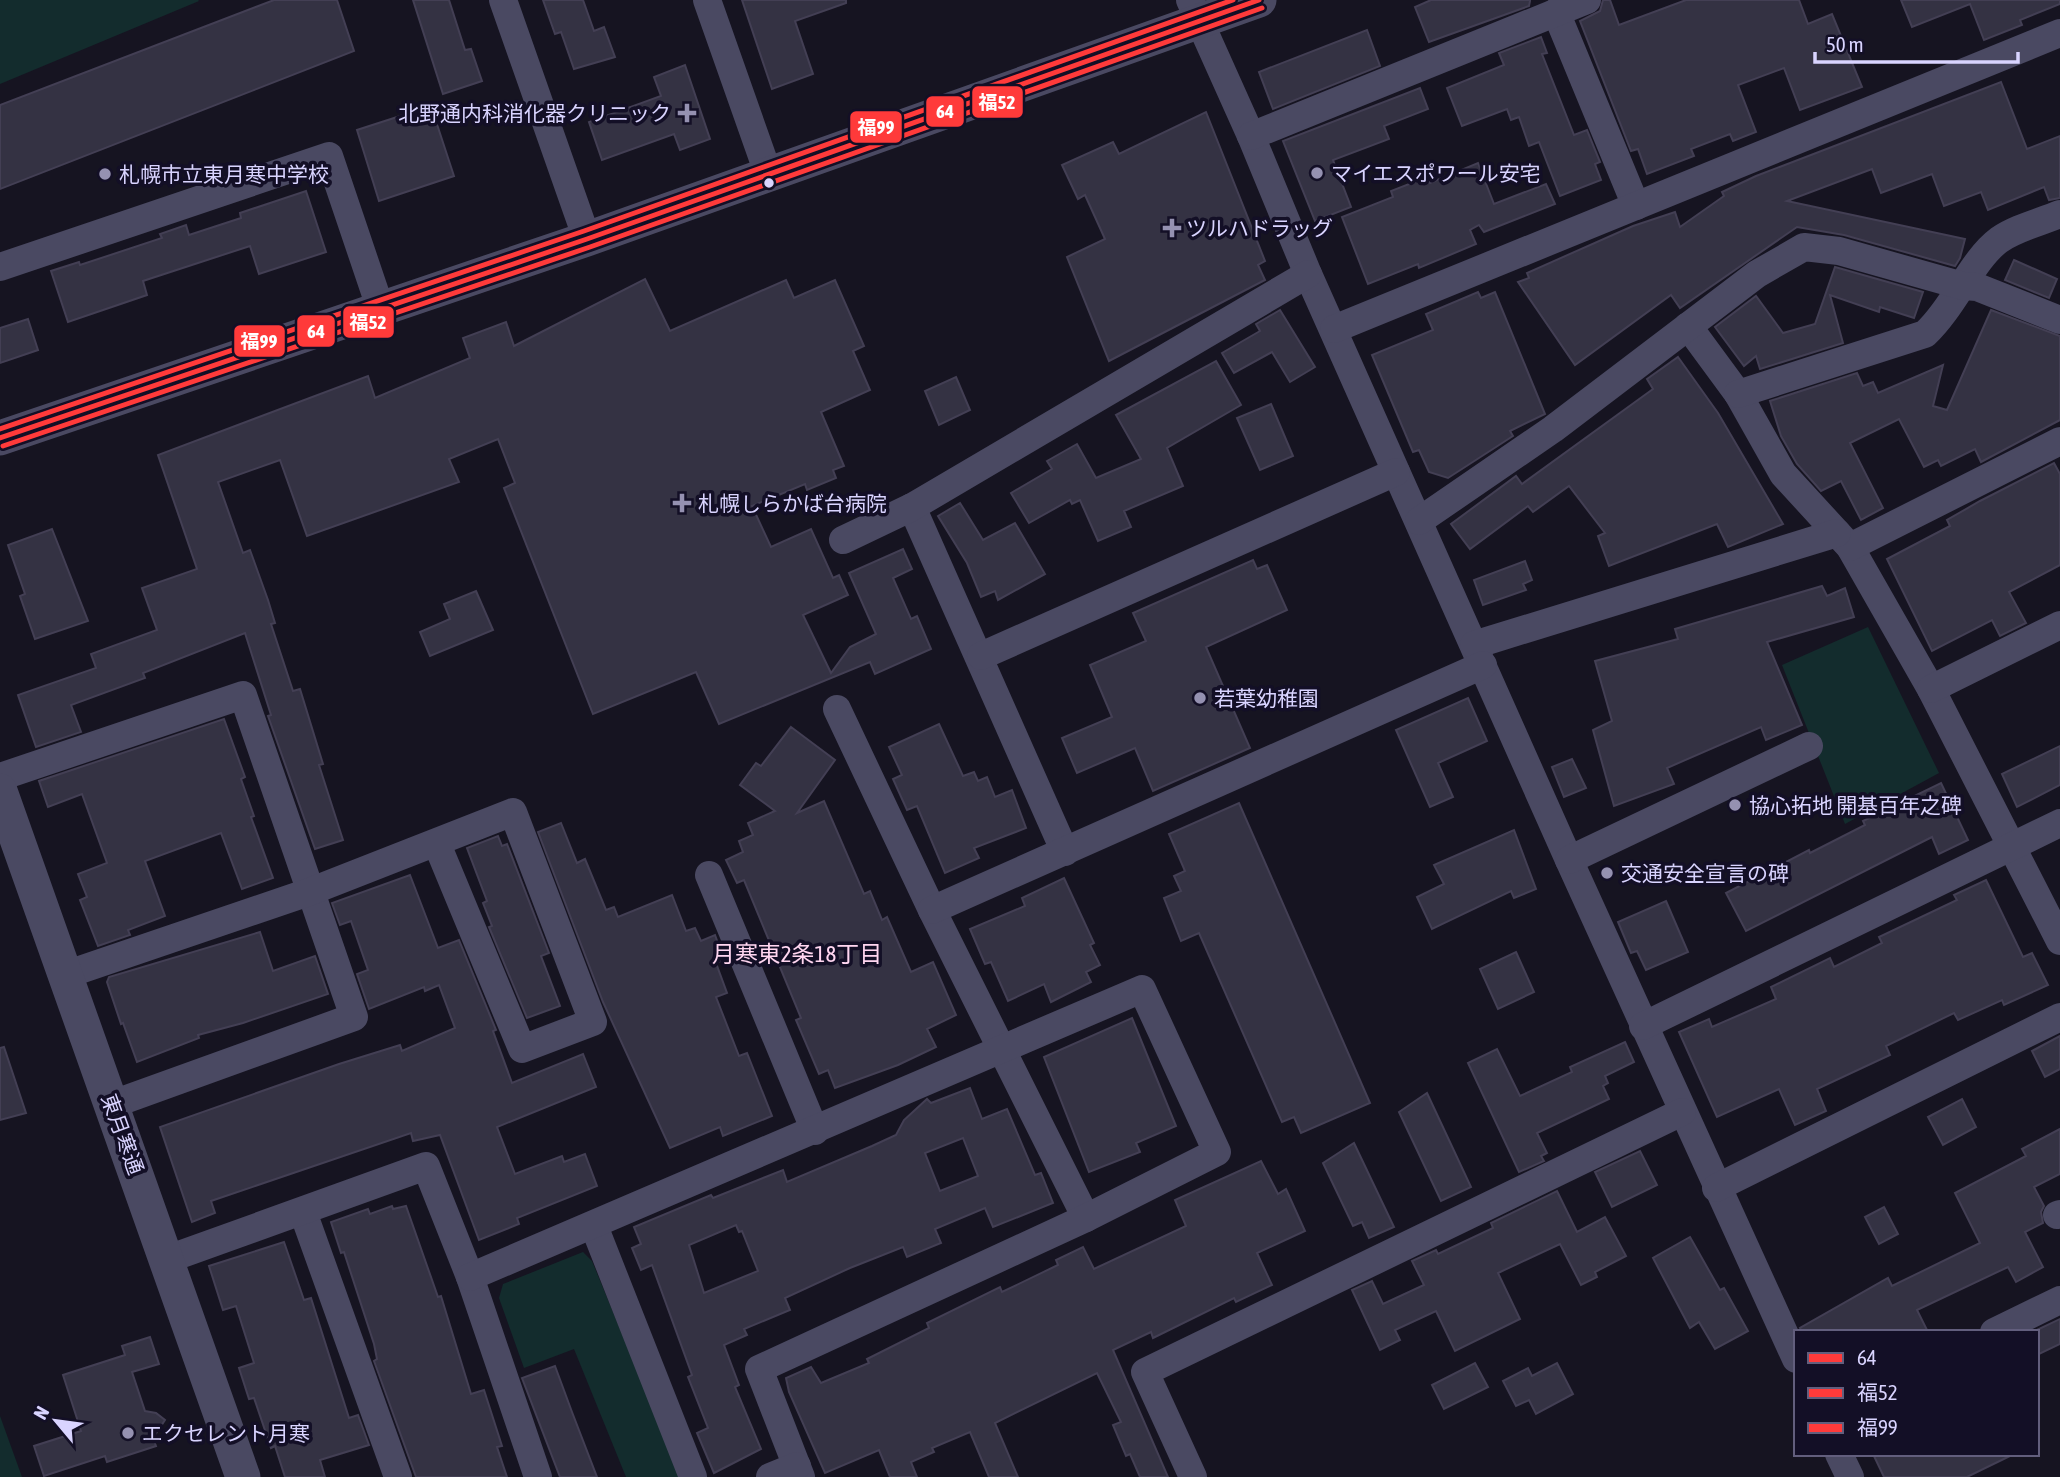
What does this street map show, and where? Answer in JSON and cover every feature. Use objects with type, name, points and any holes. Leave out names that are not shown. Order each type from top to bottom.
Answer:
[{"type":"street","points":[[503,0],[587,239]]},
{"type":"street","points":[[707,0],[768,173]]},
{"type":"street","points":[[0,439],[380,307],[587,239],[1194,11],[1259,0]]},
{"type":"street","points":[[1251,136],[1587,0]]},
{"type":"street","points":[[1194,11],[1251,136],[1308,274],[1643,1026],[1794,1355]]},
{"type":"street","points":[[1556,12],[1636,206]]},
{"type":"street","points":[[1334,329],[2060,33]]},
{"type":"street","points":[[0,267],[329,156],[380,307]]},
{"type":"street","points":[[1738,394],[1925,334],[1941,320],[1988,251],[2001,239],[2060,214]]},
{"type":"street","points":[[1419,521],[1553,429],[1757,274],[1804,247],[1839,251],[1963,286],[1977,287],[2060,320]]},
{"type":"street","points":[[843,540],[912,507],[1308,274]]},
{"type":"street","points":[[1688,326],[1738,394],[1783,474],[1843,540],[1931,690],[2060,942]]},
{"type":"street","points":[[932,910],[1065,852],[1479,655],[1843,540],[2060,441]]},
{"type":"street","points":[[981,656],[1396,472]]},
{"type":"street","points":[[912,507],[981,656],[1065,852]]},
{"type":"street","points":[[1931,690],[2060,625]]},
{"type":"street","points":[[0,777],[243,695],[354,1017],[113,1104]]},
{"type":"street","points":[[837,709],[932,910],[1086,1218]]},
{"type":"street","points":[[1569,860],[1809,746]]},
{"type":"street","name":"東月寒通","points":[[0,791],[243,1477]]},
{"type":"street","points":[[65,975],[309,892],[513,812],[593,1021],[522,1049],[437,844]]},
{"type":"street","points":[[1643,1026],[2060,823]]},
{"type":"street","points":[[709,875],[815,1130]]},
{"type":"street","points":[[470,1277],[1142,989],[1217,1152],[1086,1218],[759,1370],[799,1471],[770,1477]]},
{"type":"street","points":[[1716,1188],[2060,1017]]},
{"type":"street","points":[[1193,1477],[1145,1372],[1682,1112]]},
{"type":"street","points":[[168,1259],[426,1167],[470,1277],[538,1477]]},
{"type":"street","points":[[303,1212],[398,1477]]},
{"type":"street","points":[[594,1226],[692,1477]]},
{"type":"street","points":[[1998,1330],[2060,1300]]},
{"type":"street","points":[[1840,1456],[1850,1477]]},
{"type":"green space","points":[[0,0],[198,0],[199,1],[0,84]]},
{"type":"green space","points":[[1868,627],[1939,773],[1845,824],[1782,665]]},
{"type":"green space","points":[[583,1252],[592,1261],[681,1477],[626,1477],[574,1349],[524,1368],[499,1298],[503,1284]]},
{"type":"green space","points":[[0,1416],[22,1477],[0,1477]]},
{"type":"building","points":[[274,0],[337,0],[354,51],[0,189],[0,105]]},
{"type":"building","points":[[413,0],[449,0],[465,50],[471,49],[482,81],[443,94]]},
{"type":"building","points":[[543,0],[583,0],[594,31],[604,27],[615,57],[574,69],[561,32],[555,34]]},
{"type":"building","points":[[742,0],[846,0],[846,3],[795,21],[813,74],[772,89]]},
{"type":"building","points":[[1431,0],[1530,1],[1529,6],[1429,42],[1415,7]]},
{"type":"building","points":[[1603,0],[1610,0],[1619,25],[1686,0],[1799,0],[1808,24],[1832,14],[1862,87],[1800,110],[1784,68],[1738,85],[1756,132],[1733,141],[1730,134],[1691,149],[1694,156],[1647,174],[1638,149],[1631,151],[1580,21],[1600,11]]},
{"type":"building","points":[[1901,0],[2060,0],[2060,4],[2020,20],[2022,25],[1984,40],[1970,4],[1912,27]]},
{"type":"building","points":[[1367,30],[1380,66],[1273,109],[1259,72]]},
{"type":"building","points":[[1541,37],[1547,53],[1542,54],[1574,135],[1587,130],[1600,162],[1595,164],[1601,180],[1560,196],[1539,142],[1529,146],[1519,117],[1511,120],[1507,109],[1462,126],[1447,88],[1504,65],[1499,53]]},
{"type":"building","points":[[685,65],[710,139],[680,150],[674,134],[602,160],[589,122],[661,96],[654,77]]},
{"type":"building","points":[[2001,82],[2027,149],[2060,136],[2060,198],[2049,200],[2044,187],[1988,210],[1981,192],[1944,206],[1932,174],[1881,193],[1872,169],[1787,201],[1965,239],[1955,266],[1844,235],[1797,227],[1680,308],[1671,295],[1575,365],[1518,282],[1529,278],[1527,273],[1633,226],[1675,212],[1680,227],[1724,196],[1722,192],[1756,176]]},
{"type":"building","points":[[1420,88],[1428,109],[1384,126],[1389,139],[1333,160],[1351,207],[1315,221],[1283,141]]},
{"type":"building","points":[[431,106],[454,176],[379,201],[357,130]]},
{"type":"building","points":[[1206,112],[1265,261],[1258,265],[1265,280],[1109,361],[1067,257],[1105,239],[1085,195],[1078,199],[1062,165],[1113,142],[1119,154]]},
{"type":"building","points":[[1478,163],[1494,204],[1546,184],[1555,204],[1484,232],[1479,225],[1470,230],[1476,244],[1419,268],[1418,264],[1368,284],[1342,217],[1393,197],[1391,191],[1427,177],[1430,183]]},
{"type":"building","points":[[306,191],[326,252],[259,274],[250,246],[143,281],[147,295],[68,322],[51,271],[79,262],[80,265],[162,238],[160,234],[186,225],[189,235],[241,218],[240,213]]},
{"type":"building","points":[[2014,260],[2057,279],[2049,298],[2005,280]]},
{"type":"building","points":[[1835,267],[1923,292],[1914,318],[1880,307],[1879,312],[1830,295],[1843,343],[1760,369],[1756,356],[1744,366],[1715,327],[1756,296],[1783,333],[1815,324]]},
{"type":"building","points":[[645,279],[670,331],[786,280],[794,298],[835,280],[864,346],[853,351],[870,390],[821,412],[844,466],[833,470],[836,478],[807,490],[805,484],[752,506],[771,547],[811,529],[833,578],[839,575],[848,595],[803,615],[831,673],[850,647],[876,634],[849,573],[903,549],[912,569],[893,578],[911,619],[917,616],[931,649],[875,674],[870,662],[719,724],[696,672],[593,714],[504,488],[515,483],[498,439],[449,459],[459,482],[307,536],[280,460],[218,482],[243,553],[250,550],[268,600],[275,623],[271,624],[293,691],[300,689],[323,764],[319,765],[343,840],[315,849],[268,716],[271,715],[245,633],[143,673],[145,678],[71,705],[81,732],[36,747],[18,695],[96,668],[91,654],[157,630],[142,588],[197,569],[158,455],[368,376],[375,398],[470,358],[463,338],[506,322],[514,346]]},
{"type":"building","points":[[1478,292],[1481,298],[1495,292],[1545,414],[1510,431],[1513,436],[1448,478],[1429,472],[1419,450],[1413,452],[1372,355],[1433,330],[1426,314]]},
{"type":"building","points":[[1280,310],[1315,367],[1290,382],[1272,352],[1234,373],[1222,353],[1260,331],[1256,324]]},
{"type":"building","points":[[1991,310],[2060,336],[2060,420],[1981,462],[1975,449],[1941,466],[1938,460],[1924,467],[1899,419],[1850,443],[1883,508],[1861,520],[1841,481],[1821,491],[1797,464],[1781,436],[1770,401],[1857,373],[1863,386],[1873,382],[1878,393],[1943,365],[1933,406],[1947,410]]},
{"type":"building","points":[[28,319],[38,350],[0,363],[0,328]]},
{"type":"building","points":[[1678,357],[1718,413],[1783,524],[1728,547],[1717,524],[1609,566],[1598,536],[1605,533],[1569,486],[1533,512],[1528,506],[1470,549],[1451,524],[1516,476],[1522,484],[1653,389],[1647,379]]},
{"type":"building","points":[[1216,361],[1241,405],[1167,448],[1183,486],[1124,511],[1131,527],[1098,541],[1080,500],[1072,504],[1070,500],[1029,523],[1011,493],[1052,469],[1047,461],[1077,444],[1096,478],[1141,459],[1116,415]]},
{"type":"building","points":[[956,377],[970,410],[939,425],[925,391]]},
{"type":"building","points":[[1271,404],[1293,456],[1260,470],[1237,418]]},
{"type":"building","points":[[2054,463],[2060,474],[2060,565],[2009,592],[2026,623],[2000,636],[1992,620],[1932,651],[1887,559],[1950,526],[1947,520],[1980,501]]},
{"type":"building","points":[[960,503],[983,540],[1015,523],[1045,574],[998,600],[995,591],[981,597],[967,563],[938,516]]},
{"type":"building","points":[[52,529],[88,621],[35,639],[20,596],[25,594],[8,545]]},
{"type":"building","points":[[1253,560],[1257,569],[1267,565],[1287,610],[1206,647],[1250,748],[1153,791],[1135,748],[1077,773],[1062,738],[1112,717],[1090,665],[1146,641],[1133,613]]},
{"type":"building","points":[[1525,561],[1532,580],[1523,584],[1526,590],[1483,605],[1474,580]]},
{"type":"building","points":[[1822,586],[1827,596],[1845,588],[1854,617],[1767,642],[1802,725],[1766,740],[1761,727],[1667,768],[1674,784],[1614,806],[1593,730],[1612,721],[1595,661],[1678,639],[1675,629]]},
{"type":"building","points":[[476,591],[493,630],[430,656],[420,632],[450,619],[444,604]]},
{"type":"building","points":[[1468,698],[1487,741],[1438,763],[1453,797],[1430,807],[1396,730]]},
{"type":"building","points":[[224,719],[245,777],[241,779],[254,816],[251,817],[273,878],[242,889],[221,833],[145,861],[165,916],[128,930],[130,935],[98,946],[80,900],[87,897],[78,874],[107,863],[82,794],[48,807],[39,781]]},
{"type":"building","points":[[939,724],[963,776],[974,772],[978,781],[987,777],[995,797],[1012,790],[1026,828],[974,848],[979,858],[945,873],[917,806],[907,810],[893,779],[902,775],[889,747]]},
{"type":"building","points":[[791,727],[835,760],[797,813],[824,801],[864,894],[870,891],[882,920],[887,917],[911,972],[933,962],[956,1015],[927,1029],[936,1047],[898,1065],[835,1088],[828,1070],[819,1074],[796,1020],[801,1018],[744,880],[737,883],[726,860],[743,852],[739,841],[753,835],[748,823],[775,811],[740,785],[756,763],[761,766]]},
{"type":"building","points":[[2060,746],[2060,785],[2017,807],[2002,774]]},
{"type":"building","points":[[1572,759],[1586,788],[1564,797],[1552,767]]},
{"type":"building","points":[[1941,783],[1968,840],[1939,854],[1932,837],[1746,931],[1726,893],[1809,850],[1810,853],[1865,825],[1863,821]]},
{"type":"building","points":[[1239,803],[1370,1103],[1301,1133],[1294,1117],[1282,1122],[1199,933],[1181,941],[1164,898],[1181,891],[1174,876],[1185,871],[1169,834]]},
{"type":"building","points":[[561,823],[577,863],[585,859],[606,910],[614,907],[618,917],[672,895],[686,931],[695,928],[701,941],[715,935],[724,960],[716,963],[727,993],[716,997],[739,1056],[747,1053],[772,1116],[723,1136],[720,1127],[670,1148],[603,1002],[538,832]]},
{"type":"building","points":[[1514,830],[1536,889],[1514,898],[1511,891],[1432,929],[1417,897],[1444,884],[1434,865]]},
{"type":"building","points":[[498,836],[502,846],[507,844],[549,953],[541,956],[560,1006],[527,1018],[489,927],[492,926],[483,903],[487,901],[467,848]]},
{"type":"building","points":[[410,875],[438,948],[459,940],[496,1030],[493,1031],[512,1083],[583,1054],[596,1087],[497,1127],[515,1174],[562,1156],[564,1162],[585,1154],[597,1186],[517,1218],[519,1224],[479,1240],[440,1135],[413,1141],[411,1133],[211,1201],[215,1213],[192,1222],[160,1127],[339,1064],[400,1045],[402,1051],[455,1028],[439,985],[425,991],[424,987],[369,1009],[357,974],[368,970],[351,921],[340,925],[332,903]]},
{"type":"building","points":[[1064,878],[1094,943],[1090,945],[1100,965],[1086,972],[1091,982],[1051,1002],[1044,984],[1008,1001],[991,962],[985,964],[970,929],[1025,906],[1022,898]]},
{"type":"building","points":[[1986,880],[2023,957],[2032,953],[2048,985],[2004,1005],[2002,1000],[1958,1020],[1954,1013],[1886,1046],[1890,1055],[1817,1089],[1826,1111],[1795,1125],[1779,1089],[1717,1117],[1679,1032],[1709,1019],[1712,1027],[1776,999],[1771,987],[1830,958],[1834,967],[1882,943],[1879,937],[1957,900],[1954,895]]},
{"type":"building","points":[[1666,901],[1688,952],[1646,970],[1637,951],[1631,953],[1618,922]]},
{"type":"building","points":[[260,932],[273,971],[315,956],[328,994],[198,1035],[199,1038],[137,1062],[107,982],[109,977]]},
{"type":"building","points":[[1516,952],[1534,992],[1498,1009],[1480,969]]},
{"type":"building","points":[[1132,1018],[1176,1126],[1136,1143],[1140,1152],[1089,1172],[1044,1057]]},
{"type":"building","points":[[2060,1036],[2060,1069],[2045,1077],[2032,1051]]},
{"type":"building","points":[[1625,1042],[1634,1062],[1605,1076],[1608,1083],[1603,1086],[1609,1099],[1537,1133],[1547,1153],[1541,1156],[1544,1161],[1519,1172],[1468,1063],[1497,1049],[1520,1096],[1572,1072],[1570,1067]]},
{"type":"building","points":[[4,1047],[26,1113],[0,1120],[0,1048]]},
{"type":"building","points":[[970,1088],[982,1119],[1007,1109],[1035,1175],[1041,1173],[1053,1203],[993,1227],[985,1208],[935,1229],[941,1243],[907,1257],[903,1247],[850,1268],[785,1298],[790,1310],[744,1329],[747,1335],[724,1345],[739,1385],[735,1387],[761,1449],[714,1473],[697,1433],[708,1428],[688,1377],[692,1375],[652,1265],[641,1270],[632,1248],[641,1244],[634,1227],[711,1195],[713,1198],[783,1170],[787,1182],[896,1135],[904,1120],[927,1099],[931,1103]],"holes":[[[963,1138],[978,1176],[940,1191],[925,1153]],[[736,1225],[739,1232],[742,1231],[758,1271],[704,1293],[689,1245]]]},
{"type":"building","points":[[1427,1093],[1471,1187],[1441,1201],[1399,1112]]},
{"type":"building","points":[[1962,1099],[1976,1127],[1943,1145],[1928,1117]]},
{"type":"building","points":[[2060,1129],[2060,1174],[2034,1187],[2044,1206],[2041,1212],[2043,1223],[2025,1232],[2043,1267],[2016,1282],[2008,1267],[1917,1310],[1927,1330],[1801,1330],[1800,1328],[1888,1278],[1892,1286],[1980,1243],[1955,1193],[2026,1156],[2022,1149]]},
{"type":"building","points":[[1354,1143],[1394,1227],[1369,1238],[1362,1222],[1353,1226],[1323,1163]]},
{"type":"building","points":[[1640,1151],[1657,1185],[1612,1207],[1595,1172]]},
{"type":"building","points":[[1261,1161],[1278,1194],[1286,1189],[1305,1231],[1257,1253],[1272,1285],[1236,1302],[1234,1298],[1153,1338],[1151,1332],[1113,1350],[1168,1477],[1140,1477],[1130,1454],[1126,1456],[1113,1425],[1121,1422],[1097,1373],[995,1423],[1018,1477],[989,1477],[970,1432],[932,1448],[934,1452],[911,1462],[917,1477],[890,1477],[879,1450],[825,1473],[789,1392],[786,1378],[811,1367],[821,1383],[869,1363],[867,1359],[929,1328],[927,1323],[1000,1287],[1002,1292],[1058,1265],[1056,1260],[1083,1247],[1094,1269],[1186,1226],[1175,1200]]},
{"type":"building","points":[[1557,1191],[1577,1232],[1605,1217],[1626,1256],[1595,1272],[1597,1277],[1581,1285],[1560,1244],[1498,1273],[1520,1319],[1455,1351],[1436,1311],[1395,1330],[1400,1340],[1380,1350],[1352,1290],[1372,1281],[1383,1304],[1424,1285],[1412,1261],[1436,1250],[1438,1254],[1493,1228],[1491,1223]]},
{"type":"building","points":[[392,1206],[393,1209],[406,1206],[438,1297],[441,1296],[471,1394],[484,1390],[502,1446],[497,1447],[507,1477],[416,1477],[374,1361],[377,1359],[374,1344],[344,1252],[341,1253],[331,1222],[368,1209],[370,1214]]},
{"type":"building","points":[[1884,1207],[1898,1234],[1879,1244],[1865,1217]]},
{"type":"building","points":[[1690,1237],[1720,1290],[1724,1288],[1748,1331],[1715,1349],[1699,1322],[1690,1328],[1653,1258]]},
{"type":"building","points":[[284,1242],[304,1300],[311,1298],[349,1418],[358,1415],[369,1445],[320,1460],[325,1477],[285,1477],[275,1446],[271,1448],[254,1398],[249,1399],[239,1368],[254,1363],[236,1306],[223,1310],[209,1266]]},
{"type":"building","points":[[2060,1319],[2060,1344],[2039,1354],[2037,1330]]},
{"type":"building","points":[[150,1337],[159,1364],[132,1372],[145,1411],[156,1413],[165,1420],[153,1438],[156,1446],[107,1462],[105,1456],[44,1476],[34,1446],[81,1431],[63,1375],[125,1355],[122,1346]]},
{"type":"building","points":[[1475,1363],[1488,1387],[1444,1409],[1432,1385]]},
{"type":"building","points":[[1557,1363],[1573,1394],[1536,1414],[1529,1400],[1516,1406],[1503,1381],[1528,1368],[1532,1376]]},
{"type":"building","points":[[555,1366],[597,1477],[560,1477],[522,1378]]},
{"type":"building","points":[[1874,1456],[2010,1456],[1967,1477],[1884,1477]]},
{"type":"transit line","name":"福99","points":[[0,429],[584,231],[1233,0]]},
{"type":"transit line","name":"64","points":[[0,438],[587,239],[1259,0]]},
{"type":"transit line","name":"福52","points":[[3,446],[590,247],[1262,8]]},
{"type":"place","name":"北野通内科消化器クリニック","points":[[687,113]]},
{"type":"place","name":"マイエスポワール安宅","points":[[1317,173]]},
{"type":"place","name":"札幌市立東月寒中学校","points":[[105,174]]},
{"type":"place","name":"ツルハドラッグ","points":[[1172,228]]},
{"type":"place","name":"札幌しらかば台病院","points":[[682,503]]},
{"type":"place","name":"若葉幼稚園","points":[[1200,698]]},
{"type":"place","name":"協心拓地 開基百年之碑","points":[[1735,805]]},
{"type":"place","name":"交通安全宣言の碑","points":[[1607,873]]},
{"type":"place","name":"エクセレント月寒","points":[[128,1433]]},
{"type":"district","name":"月寒東2条18丁目","points":[[797,954]]}]
